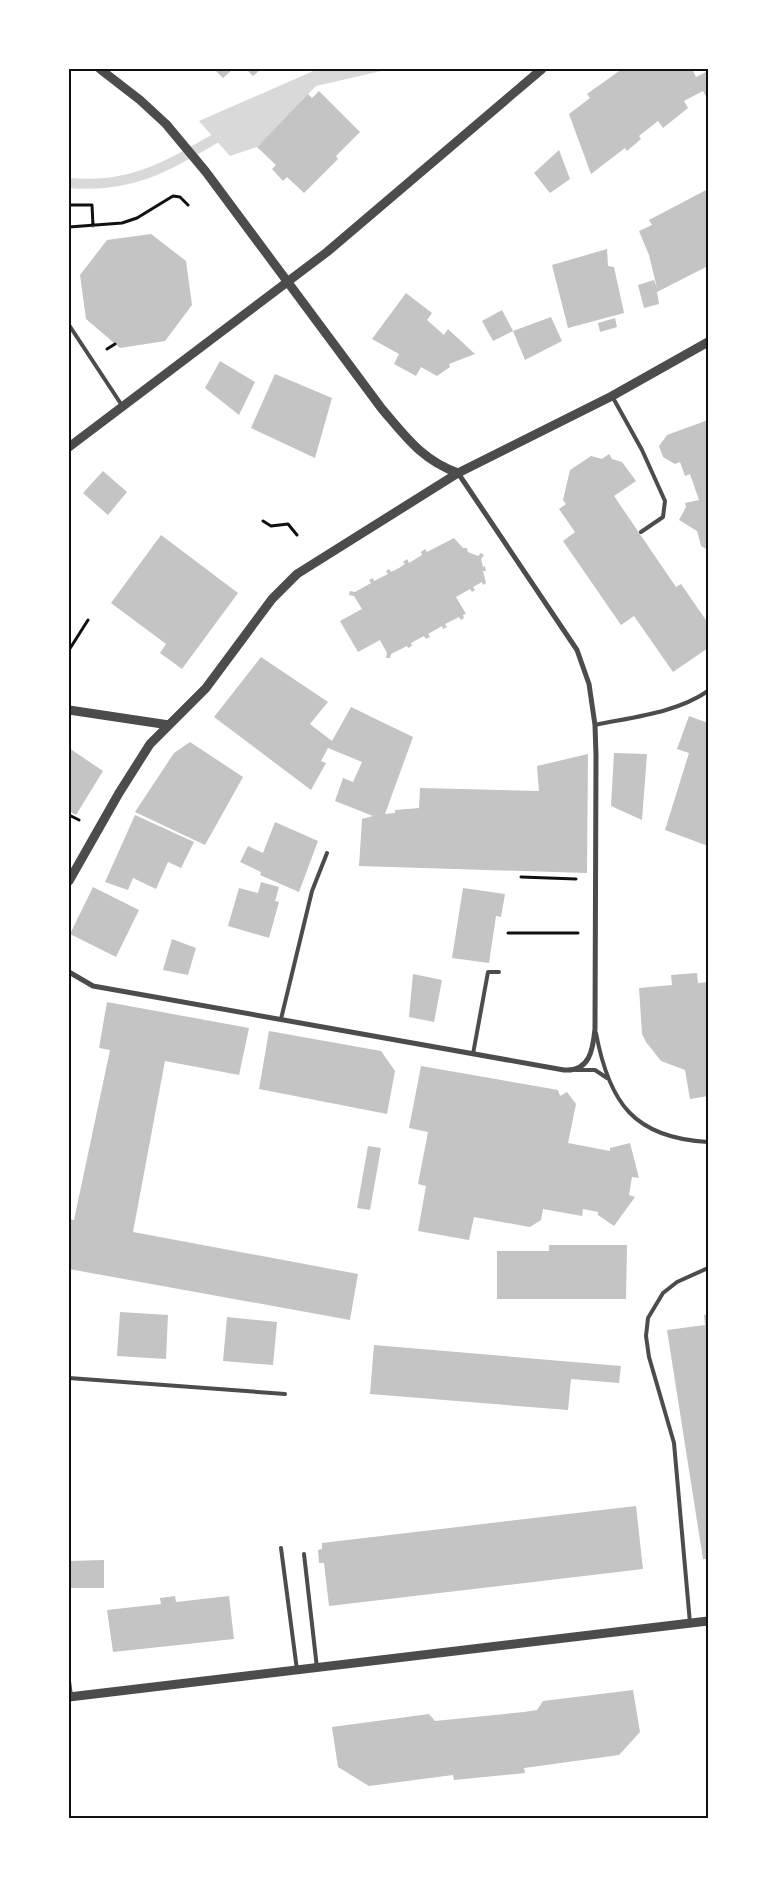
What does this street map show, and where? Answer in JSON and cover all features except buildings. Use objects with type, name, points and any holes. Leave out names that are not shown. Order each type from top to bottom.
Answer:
[{"type":"street","points":[[69,972],[93,986],[571,1070],[589,1059],[593,1050],[596,933],[595,725],[586,673],[576,650],[458,473],[432,462],[411,443],[382,409],[289,281],[206,172],[174,134],[140,100],[100,69]]},
{"type":"street","points":[[69,447],[327,252],[542,69]]},
{"type":"street","points":[[69,881],[144,752],[206,688],[272,599],[308,567],[458,473],[612,396],[708,342]]},
{"type":"street","points":[[69,710],[169,725]]},
{"type":"street","points":[[70,1697],[708,1621]]},
{"type":"lane","points":[[69,325],[123,407]]},
{"type":"lane","points":[[612,396],[642,450],[665,500],[663,517],[641,532]]},
{"type":"lane","points":[[595,725],[660,712],[694,699],[708,690]]},
{"type":"lane","points":[[281,1019],[312,891],[327,853]]},
{"type":"lane","points":[[473,1054],[488,972],[499,972]]},
{"type":"lane","points":[[595,1029],[602,1064],[608,1079],[629,1114],[642,1124],[658,1132],[708,1142]]},
{"type":"lane","points":[[571,1070],[595,1070],[608,1079]]},
{"type":"lane","points":[[690,1623],[674,1443],[648,1357],[646,1336],[648,1318],[663,1293],[677,1282],[708,1268]]},
{"type":"lane","points":[[69,1378],[285,1394]]},
{"type":"lane","points":[[281,1548],[297,1670]]},
{"type":"lane","points":[[304,1554],[317,1668]]},
{"type":"lane","points":[[69,1681],[70,1697]]},
{"type":"path","points":[[69,227],[93,226],[132,220],[173,196],[180,197],[188,205]]},
{"type":"path","points":[[69,205],[92,205],[93,226]]},
{"type":"path","points":[[263,521],[271,526],[288,524],[297,535]]},
{"type":"path","points":[[69,650],[88,620]]},
{"type":"path","points":[[521,876],[596,879]]},
{"type":"path","points":[[508,933],[596,933]]},
{"type":"shaded area","points":[[318,69],[390,69],[316,86],[257,147],[230,156],[199,121]]},
{"type":"waterway","points":[[69,183],[92,184],[133,178],[169,164],[225,133]]}]
